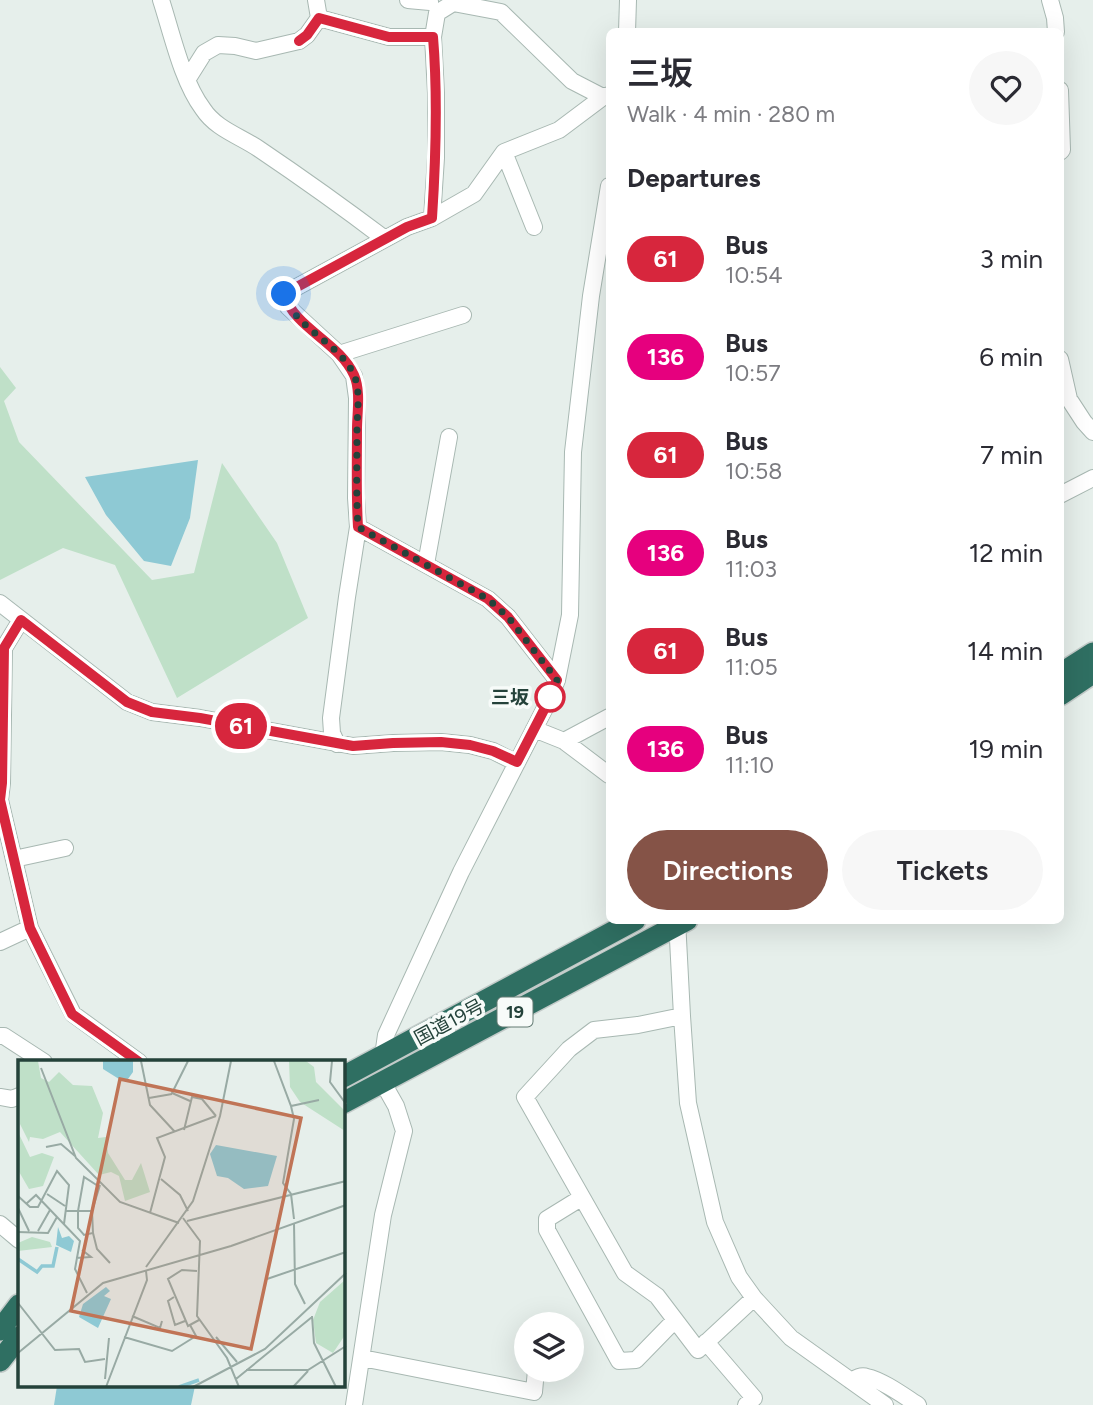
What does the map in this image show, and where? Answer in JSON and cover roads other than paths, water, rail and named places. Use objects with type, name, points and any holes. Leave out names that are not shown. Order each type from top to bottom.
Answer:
[{"type":"highway","points":[[1064,671],[1093,653]]},
{"type":"highway","points":[[1064,692],[1093,673]]},
{"type":"highway","name":"国道19号","points":[[345,1076],[628,924]]},
{"type":"highway","name":"国道19号","points":[[345,1102],[677,924]]},
{"type":"highway","points":[[0,1330],[18,1306]]},
{"type":"highway","points":[[0,1361],[18,1338]]},
{"type":"street","points":[[161,0],[187,80],[204,111],[223,129],[250,142],[322,191],[385,239]]},
{"type":"street","points":[[187,80],[204,53],[218,45],[256,51],[299,41],[319,18],[316,0]]},
{"type":"street","points":[[408,0],[430,2]]},
{"type":"street","points":[[627,28],[628,0]]},
{"type":"street","points":[[1050,0],[1056,28]]},
{"type":"street","points":[[432,218],[436,158],[433,37],[437,13],[453,4],[500,12],[572,81],[606,96]]},
{"type":"street","points":[[319,18],[389,37],[433,37]]},
{"type":"street","points":[[337,744],[332,733],[331,718],[358,527],[358,398],[354,376],[339,354],[288,307],[284,294],[474,194],[504,152],[559,130],[606,96]]},
{"type":"street","points":[[504,152],[534,228]]},
{"type":"street","points":[[383,1056],[386,1035],[461,872],[557,680],[570,615],[573,453],[591,296],[606,204]]},
{"type":"street","points":[[339,354],[463,315]]},
{"type":"street","points":[[1064,377],[1069,399],[1093,432]]},
{"type":"street","points":[[426,564],[449,437]]},
{"type":"street","points":[[1064,493],[1093,478]]},
{"type":"street","points":[[358,527],[488,599],[508,617],[557,680]]},
{"type":"street","points":[[0,603],[127,702],[152,712],[353,746],[441,742],[470,745],[493,751],[517,762]]},
{"type":"street","points":[[21,620],[2,647],[0,800],[30,928],[72,1014],[136,1060]]},
{"type":"street","points":[[564,741],[606,719]]},
{"type":"street","points":[[534,729],[564,741],[606,773]]},
{"type":"street","points":[[14,859],[65,848]]},
{"type":"street","points":[[681,924],[681,1016],[688,1103],[715,1222],[738,1277],[791,1338],[885,1405]]},
{"type":"street","points":[[0,942],[30,928]]},
{"type":"street","points":[[681,1016],[594,1030],[569,1049],[525,1097],[625,1273],[657,1296],[698,1350],[754,1298]]},
{"type":"street","points":[[0,1036],[41,1060]]},
{"type":"street","points":[[354,1405],[383,1215],[404,1131],[396,1107],[383,1083]]},
{"type":"street","points":[[0,1097],[12,1099],[18,1096]]},
{"type":"street","points":[[582,1198],[547,1219],[547,1230],[619,1361],[636,1360],[675,1320]]},
{"type":"street","points":[[0,1224],[18,1239]]},
{"type":"street","points":[[706,1342],[754,1398],[746,1405]]},
{"type":"street","points":[[362,1358],[534,1392],[535,1382]]},
{"type":"street","points":[[851,1381],[867,1377],[918,1405]]},
{"type":"water","points":[[198,460],[190,518],[171,566],[144,561],[106,515],[85,477]]},
{"type":"water","points":[[57,1388],[195,1388],[191,1405],[54,1405]]},
{"type":"place","name":"三坂","points":[[550,697]]}]
